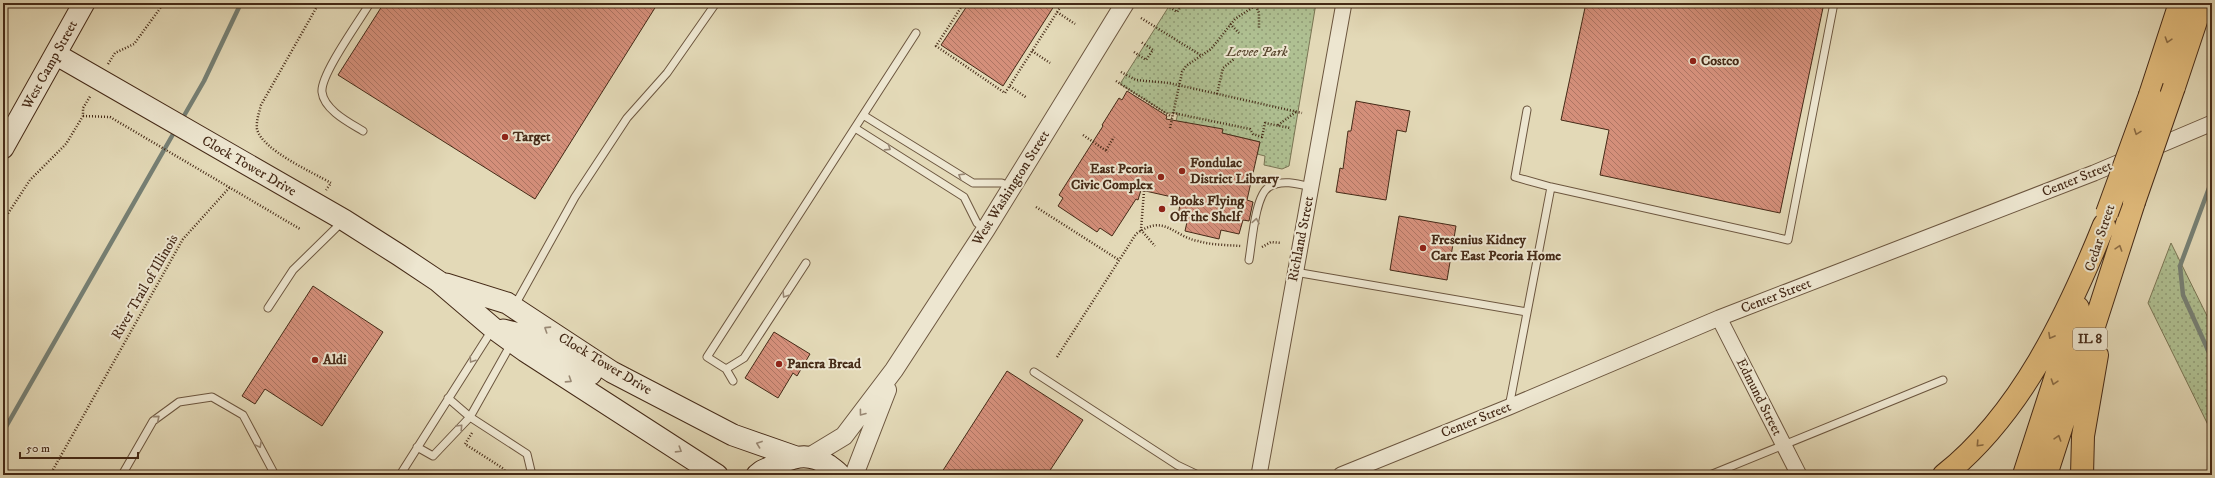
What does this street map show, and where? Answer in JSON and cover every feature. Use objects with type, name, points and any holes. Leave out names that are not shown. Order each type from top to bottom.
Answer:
[{"type":"main road","name":"West Camp Street","points":[[3,148],[57,54],[84,3]]},
{"type":"main road","name":"Cedar Street","points":[[2024,475],[2105,219],[2150,95],[2180,3]]},
{"type":"main road","name":"Cedar Street","points":[[2046,475],[2134,202],[2202,3]]},
{"type":"main road","name":"Clock Tower Drive","points":[[57,54],[127,96],[344,220],[438,281],[493,328],[717,475]]},
{"type":"main road","points":[[1944,475],[1961,462],[1990,432],[2017,394],[2072,298],[2105,219]]},
{"type":"main road","points":[[2082,475],[2083,436],[2112,271]]},
{"type":"main road","name":"Clock Tower Drive","points":[[438,281],[507,303],[612,372],[730,433],[825,463],[840,475]]},
{"type":"main road","points":[[493,328],[528,336],[624,394],[714,433],[730,433]]},
{"type":"main road","points":[[757,475],[762,471],[803,456]]},
{"type":"street","name":"West Washington Street","points":[[803,456],[844,436],[894,370],[986,229],[1124,3]]},
{"type":"street","name":"Richland Street","points":[[1259,475],[1294,272],[1344,3]]},
{"type":"street","name":"Center Street","points":[[1343,475],[1509,407],[1719,318],[2094,173],[2212,123]]},
{"type":"street","name":"Edmund Street","points":[[1719,318],[1799,475]]},
{"type":"street","name":"West Washington Street","points":[[854,475],[894,370]]},
{"type":"lane","points":[[363,131],[340,115],[328,104],[322,92],[326,76],[370,3]]},
{"type":"lane","points":[[514,307],[575,196],[623,123],[667,73],[716,3]]},
{"type":"lane","points":[[1527,110],[1515,177],[1551,187],[1788,240],[1834,3]]},
{"type":"lane","points":[[733,381],[726,369],[707,357],[916,33]]},
{"type":"lane","points":[[863,115],[973,183],[1002,183],[1011,188]]},
{"type":"lane","points":[[855,128],[964,197],[977,223],[986,229]]},
{"type":"lane","points":[[1249,260],[1259,200],[1265,190],[1270,186],[1283,183],[1311,186]]},
{"type":"lane","points":[[1509,407],[1551,187]]},
{"type":"lane","points":[[268,308],[293,270],[344,220]]},
{"type":"lane","points":[[726,369],[744,358],[806,263]]},
{"type":"lane","points":[[1294,272],[1527,312]]},
{"type":"lane","points":[[400,475],[493,328]]},
{"type":"lane","points":[[417,447],[433,456],[470,417],[513,341]]},
{"type":"lane","points":[[1034,372],[1177,465],[1198,475]]},
{"type":"lane","points":[[1710,475],[1943,380]]},
{"type":"lane","points":[[122,475],[153,421],[179,402],[212,397],[243,415],[275,475]]},
{"type":"lane","points":[[448,398],[470,417],[527,454],[532,475]]},
{"type":"path","points":[[115,53],[134,44],[164,3]]},
{"type":"path","points":[[319,3],[261,105],[257,124],[260,136],[270,147],[331,183]]},
{"type":"path","points":[[964,3],[936,46],[1005,92],[1062,3]]},
{"type":"path","points":[[1165,4],[1177,12],[1183,3]]},
{"type":"path","points":[[1170,128],[1182,72],[1186,66],[1202,56],[1216,44],[1230,24],[1259,3]]},
{"type":"path","points":[[1256,6],[1258,12],[1258,29]]},
{"type":"path","points":[[1057,12],[1074,24]]},
{"type":"path","points":[[1140,18],[1202,56]]},
{"type":"path","points":[[1230,24],[1239,33]]},
{"type":"path","points":[[1134,52],[1146,60],[1153,50],[1141,42]]},
{"type":"path","points":[[1032,51],[1050,62]]},
{"type":"path","points":[[1217,94],[1223,68],[1234,59]]},
{"type":"path","points":[[1121,72],[1136,80],[1179,86],[1302,113]]},
{"type":"path","points":[[1116,81],[1172,117]]},
{"type":"path","points":[[1010,86],[1027,98]]},
{"type":"path","points":[[3,221],[30,180],[66,144],[83,116],[83,108]]},
{"type":"path","points":[[1277,125],[1296,112]]},
{"type":"path","points":[[1173,113],[1250,130],[1253,134],[1262,137],[1266,123],[1290,128]]},
{"type":"path","points":[[83,116],[110,117],[300,228]]},
{"type":"path","points":[[1083,135],[1107,151],[1114,137]]},
{"type":"path","name":"River Trail of Illinois","points":[[50,475],[183,239],[230,187]]},
{"type":"path","points":[[1144,191],[1141,230],[1155,246]]},
{"type":"path","points":[[1036,208],[1119,260]]},
{"type":"path","points":[[1057,357],[1136,234],[1141,230],[1151,226],[1174,228],[1188,238],[1198,242],[1242,246]]},
{"type":"path","points":[[1260,248],[1271,242],[1281,243]]},
{"type":"path","points":[[472,433],[465,444],[504,469],[506,475]]},
{"type":"green space","name":"Levee Park","points":[[1171,3],[1316,3],[1289,166],[1282,169],[1264,165],[1265,156],[1257,154],[1260,142],[1222,133],[1223,130],[1176,121],[1178,113],[1166,113],[1120,84]]},
{"type":"green space","points":[[2171,243],[2212,326],[2212,433],[2148,303]]},
{"type":"building","name":"Target","points":[[384,3],[658,3],[535,199],[338,75]]},
{"type":"building","points":[[969,3],[1056,3],[1003,86],[941,45]]},
{"type":"building","name":"Costco","points":[[1586,3],[1824,3],[1780,213],[1600,175],[1609,130],[1561,120]]},
{"type":"building","name":"East Peoria Civic Complex","points":[[1127,91],[1167,116],[1166,119],[1223,129],[1222,133],[1260,142],[1247,200],[1253,202],[1249,221],[1243,220],[1239,234],[1221,230],[1219,239],[1185,231],[1187,222],[1177,221],[1181,199],[1141,190],[1138,200],[1136,199],[1112,236],[1100,228],[1097,232],[1058,206],[1063,198],[1059,195],[1119,98],[1122,100]]},
{"type":"building","points":[[1356,101],[1410,111],[1406,132],[1397,130],[1386,200],[1336,192],[1340,168],[1343,169],[1348,131],[1351,131]]},
{"type":"building","name":"Fresenius Kidney Care East Peoria Home","points":[[1399,216],[1456,226],[1447,280],[1390,270]]},
{"type":"building","name":"Aldi","points":[[313,286],[383,332],[322,426],[265,389],[255,404],[242,396]]},
{"type":"building","name":"Panera Bread","points":[[774,332],[810,354],[797,376],[793,373],[778,398],[745,378]]},
{"type":"building","points":[[1007,371],[1083,420],[1047,475],[940,475]]},
{"type":"waterway","points":[[181,121],[204,81],[241,3]]},
{"type":"waterway","points":[[3,432],[176,129]]},
{"type":"waterway","points":[[2212,180],[2180,266],[2183,295],[2212,359]]},
{"type":"place","name":"Costco","points":[[1693,61]]},
{"type":"place","name":"Target","points":[[505,137]]},
{"type":"place","name":"Fondulac District Library","points":[[1182,171]]},
{"type":"place","name":"East Peoria Civic Complex","points":[[1161,177]]},
{"type":"place","name":"Books Flying Off the Shelf","points":[[1162,209]]},
{"type":"place","name":"Fresenius Kidney Care East Peoria Home","points":[[1423,248]]},
{"type":"place","name":"Aldi","points":[[315,360]]},
{"type":"place","name":"Panera Bread","points":[[779,364]]}]
